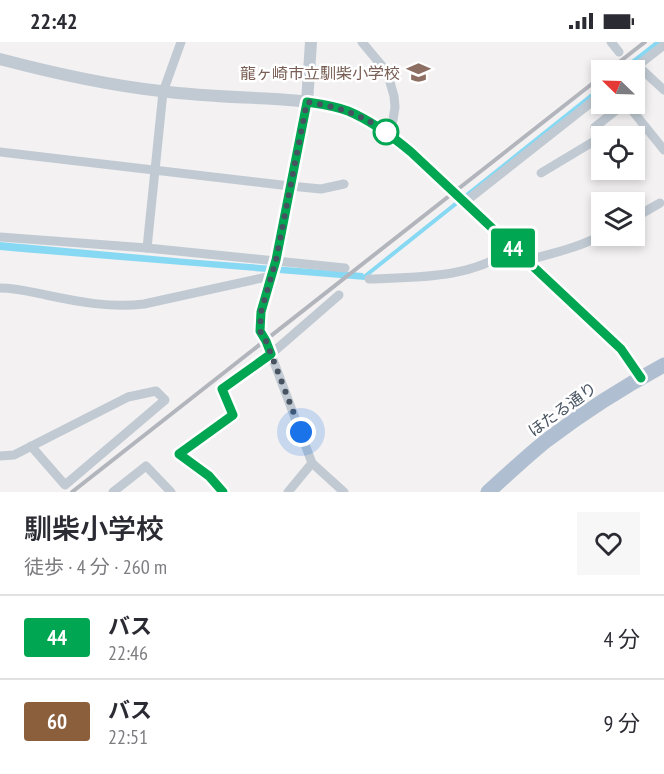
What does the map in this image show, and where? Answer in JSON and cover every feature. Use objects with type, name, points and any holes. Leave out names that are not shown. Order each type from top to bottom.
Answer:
[{"type":"main road","name":"ほたる通り","points":[[488,492],[537,448],[570,423],[641,378],[662,371]]},
{"type":"street","points":[[147,248],[163,92],[181,42]]},
{"type":"street","points":[[311,42],[307,102],[275,261],[259,326],[312,463],[344,492]]},
{"type":"street","points":[[362,42],[387,72],[392,88],[395,107],[388,133]]},
{"type":"street","points":[[611,42],[619,52]]},
{"type":"street","points":[[645,60],[664,45]]},
{"type":"street","points":[[0,59],[84,80],[163,92],[307,102],[347,110],[378,126],[411,152],[621,349],[641,378]]},
{"type":"street","points":[[645,76],[664,90]]},
{"type":"street","points":[[462,200],[591,102]]},
{"type":"street","points":[[541,173],[602,137],[595,127],[613,114]]},
{"type":"street","points":[[634,114],[664,150]]},
{"type":"street","points":[[0,152],[321,189],[344,184]]},
{"type":"street","points":[[645,212],[663,203]]},
{"type":"street","points":[[0,237],[147,248],[345,268]]},
{"type":"street","points":[[526,261],[568,250],[591,241]]},
{"type":"street","points":[[369,279],[429,277],[470,270],[502,256],[513,248]]},
{"type":"street","points":[[0,288],[15,288],[74,301],[128,306],[271,276]]},
{"type":"street","points":[[223,492],[209,476],[179,454],[233,415],[222,389],[271,354],[339,295]]},
{"type":"street","points":[[0,456],[15,455],[32,446],[128,397],[156,391],[165,400],[65,485],[32,446]]},
{"type":"street","points":[[288,492],[312,463]]},
{"type":"street","points":[[113,492],[146,466],[171,492]]},
{"type":"water","points":[[0,242],[363,273],[365,280],[0,250]]},
{"type":"waterway","points":[[635,60],[658,42]]},
{"type":"waterway","points":[[359,276],[364,277],[591,96]]},
{"type":"railway","points":[[622,60],[645,42]]},
{"type":"railway","points":[[72,492],[591,85]]},
{"type":"bus line","name":"44","points":[[223,492],[209,476],[179,454],[233,415],[222,389],[271,354],[259,326],[276,260],[307,102],[347,110],[378,126],[411,152],[621,349],[641,378]]},
{"type":"place","name":"龍ヶ崎市立馴柴小学校","points":[[418,73]]},
{"type":"route","points":[[301,432],[259,326],[276,260],[307,102],[347,110],[388,133],[386,132]]}]
